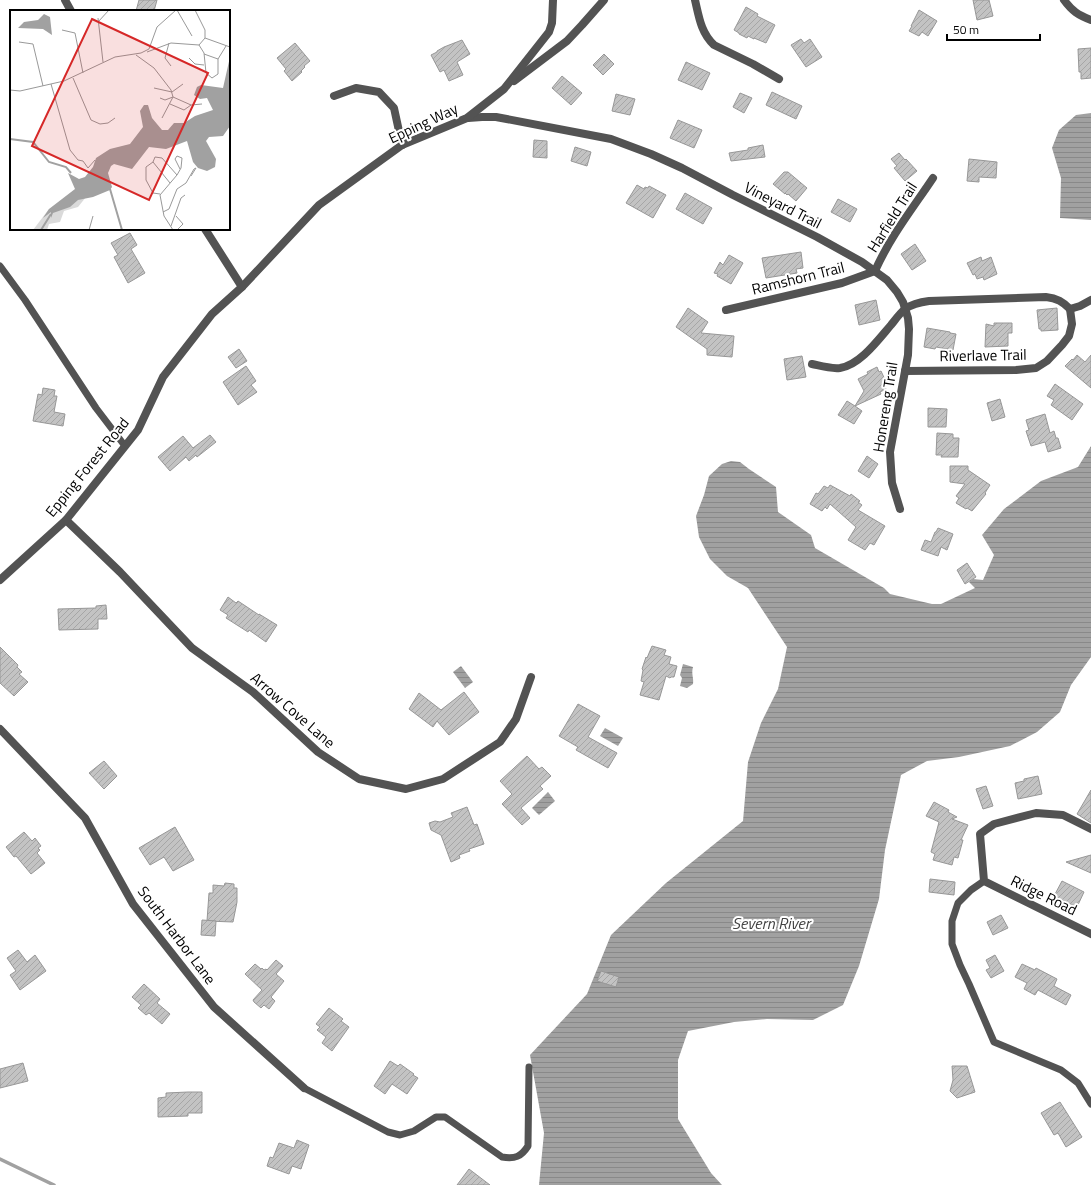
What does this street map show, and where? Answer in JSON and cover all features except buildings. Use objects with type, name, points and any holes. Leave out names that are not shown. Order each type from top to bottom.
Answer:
[{"type":"street","points":[[65,0],[70,10]]},
{"type":"street","name":"Epping Way","points":[[242,287],[319,205],[402,145],[467,118],[504,89],[549,32],[552,23],[553,0]]},
{"type":"street","points":[[504,89],[566,41],[604,0]]},
{"type":"street","points":[[695,0],[702,28],[706,38],[710,42],[779,79]]},
{"type":"street","points":[[1064,0],[1078,15],[1091,20]]},
{"type":"street","points":[[334,96],[356,88],[379,92],[394,108],[402,145]]},
{"type":"street","name":"Vineyard Trail","points":[[467,118],[496,117],[587,134],[626,144],[664,159],[817,237],[862,262],[887,280],[897,292],[906,308]]},
{"type":"street","name":"Harfield Trail","points":[[875,271],[892,239],[933,178]]},
{"type":"street","points":[[206,230],[242,287]]},
{"type":"street","name":"Ramshorn Trail","points":[[726,310],[842,283],[875,271]]},
{"type":"street","name":"Epping Forest Road","points":[[0,580],[66,520],[138,430],[163,377],[212,314],[242,287]]},
{"type":"street","points":[[812,364],[834,368],[846,366],[853,362],[866,353],[906,308],[916,303],[929,301],[1046,297],[1059,300],[1070,309],[1091,300]]},
{"type":"street","name":"Honereng Trail","points":[[900,510],[892,483],[890,452],[908,355],[909,337],[906,308]]},
{"type":"street","name":"Riverlave Trail","points":[[905,371],[1008,370],[1036,368],[1047,361],[1069,336],[1072,324],[1070,309]]},
{"type":"street","name":"Arrow Cove Lane","points":[[66,520],[120,572],[192,648],[253,692],[318,752],[359,778],[406,789],[443,779],[500,742],[516,719],[531,677]]},
{"type":"street","name":"South Harbor Lane","points":[[0,729],[85,818],[133,904],[214,1007],[304,1088]]},
{"type":"street","points":[[984,881],[980,834],[994,824],[1036,813],[1063,815],[1091,829]]},
{"type":"street","name":"Ridge Road","points":[[984,881],[1091,934]]},
{"type":"lane","points":[[0,266],[29,306],[96,408],[125,446]]},
{"type":"lane","points":[[984,881],[971,890],[958,903],[952,921],[952,944],[994,1042],[1061,1070],[1078,1083],[1091,1104]]},
{"type":"lane","points":[[304,1088],[388,1132],[400,1135],[414,1131],[436,1117],[444,1117],[502,1157],[512,1158],[523,1154],[528,1146],[529,1067]]},
{"type":"water","points":[[1091,113],[1091,220],[1060,218],[1061,178],[1052,148],[1059,130],[1076,115]]},
{"type":"water","name":"Severn River","points":[[1091,446],[1091,657],[1071,685],[1060,712],[1037,732],[1010,746],[959,757],[927,761],[901,775],[885,850],[879,899],[859,966],[843,1005],[813,1020],[767,1019],[734,1022],[688,1031],[678,1060],[678,1119],[711,1173],[722,1185],[539,1185],[544,1133],[530,1055],[587,994],[611,935],[666,883],[743,821],[748,762],[761,723],[778,689],[787,647],[748,588],[727,576],[710,559],[699,537],[696,516],[709,476],[722,464],[731,461],[740,462],[776,487],[778,512],[811,535],[815,548],[884,588],[890,594],[932,604],[941,604],[975,588],[969,582],[973,579],[983,580],[994,555],[982,535],[1004,509],[1041,481],[1078,467]]},
{"type":"water","points":[[683,664],[693,667],[693,684],[687,688],[680,686],[682,678],[680,675]]},
{"type":"water","points":[[461,666],[473,682],[465,688],[453,672]]},
{"type":"water","points":[[605,728],[623,738],[618,746],[600,736]]},
{"type":"water","points":[[548,792],[555,801],[539,815],[532,808]]},
{"type":"waterway","points":[[0,1159],[54,1185]]}]
